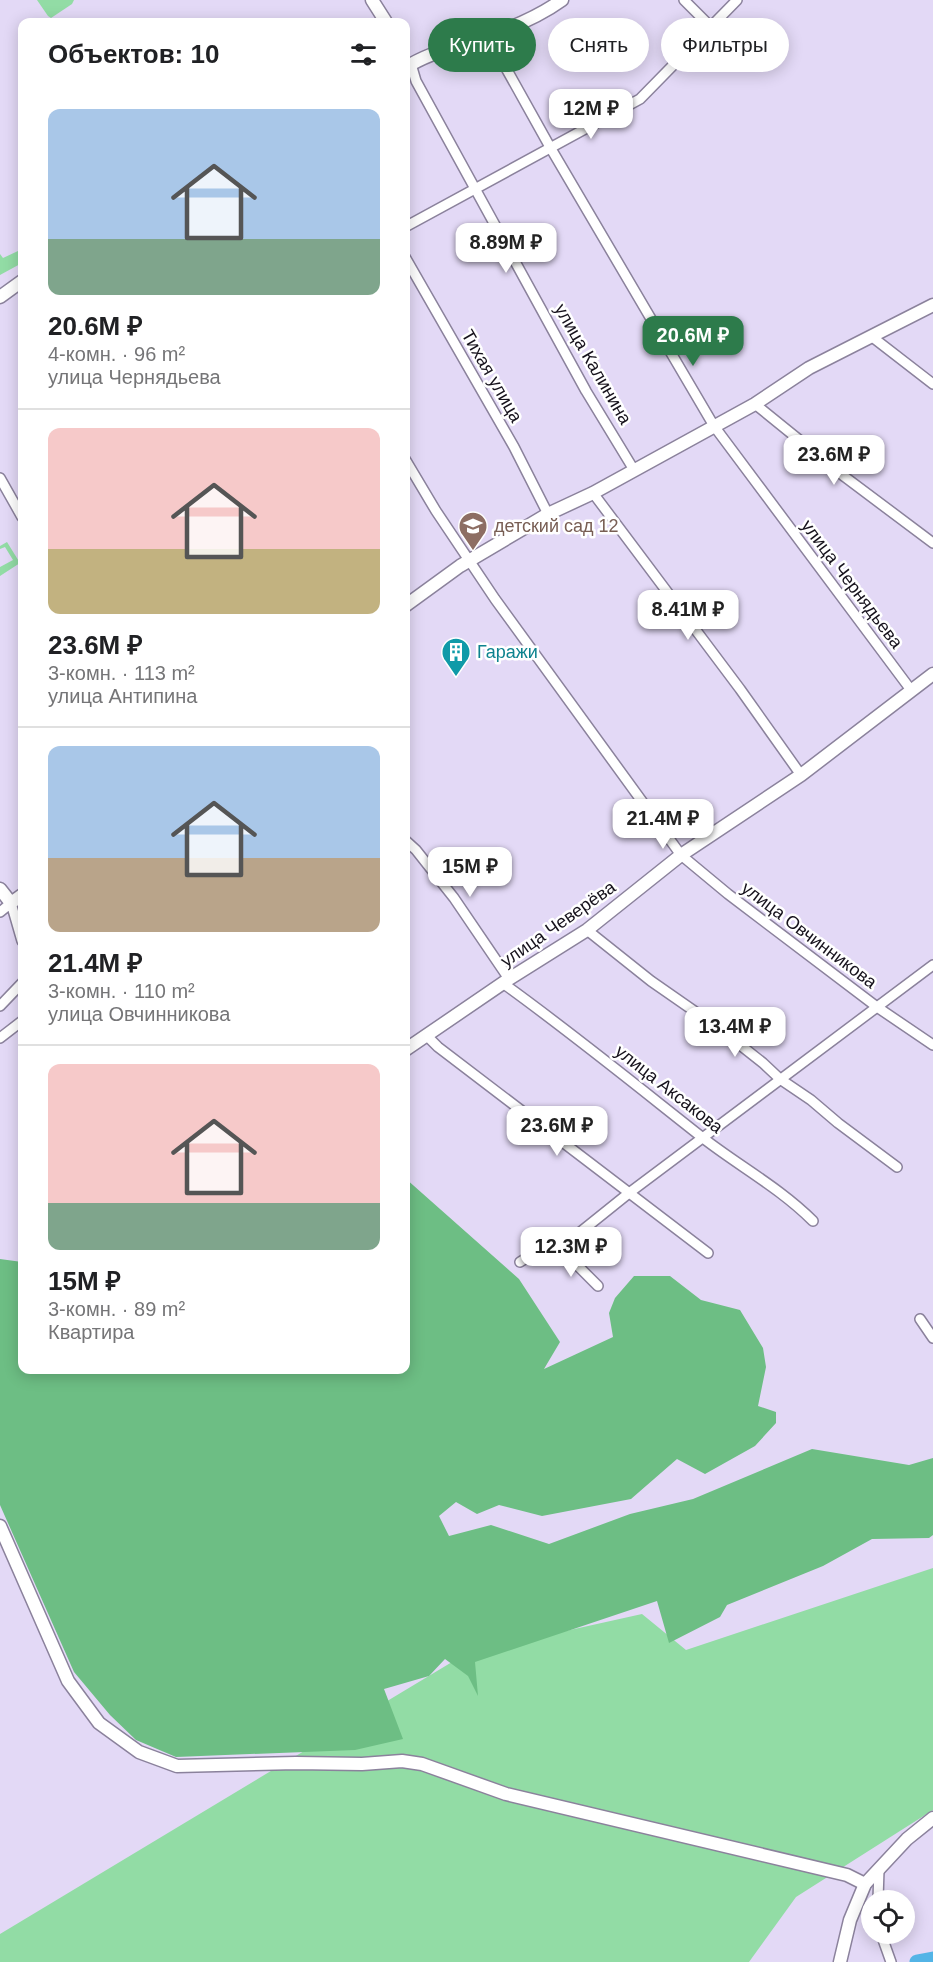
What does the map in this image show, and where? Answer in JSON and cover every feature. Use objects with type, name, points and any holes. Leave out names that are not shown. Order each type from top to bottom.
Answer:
[{"type":"street","points":[[372,0],[383,18]]},
{"type":"street","points":[[531,18],[562,0]]},
{"type":"street","points":[[684,0],[702,18]]},
{"type":"street","points":[[720,18],[737,0]]},
{"type":"street","points":[[410,61],[428,55]]},
{"type":"street","name":"улица Калинина","points":[[410,68],[581,381],[634,470]]},
{"type":"street","name":"улица Чернядьева","points":[[508,72],[549,147],[714,426],[911,690]]},
{"type":"street","points":[[410,224],[640,99],[667,72]]},
{"type":"street","name":"Тихая улица","points":[[410,265],[514,447],[548,514]]},
{"type":"street","points":[[0,297],[18,284]]},
{"type":"street","points":[[410,602],[469,561],[548,514],[593,493],[755,404],[809,368],[933,304]]},
{"type":"street","points":[[872,336],[933,384]]},
{"type":"street","points":[[755,404],[845,477],[933,543]]},
{"type":"street","name":"улица Овчинникова","points":[[410,467],[469,561],[681,855],[728,894],[877,1007],[933,1045]]},
{"type":"street","points":[[0,478],[18,511]]},
{"type":"street","points":[[593,493],[720,662],[801,775]]},
{"type":"street","name":"улица Чеверёва","points":[[410,1047],[587,930],[681,855],[801,775],[933,674]]},
{"type":"street","name":"улица Аксакова","points":[[410,845],[454,898],[507,981],[704,1138],[797,1205],[813,1221]]},
{"type":"street","points":[[0,889],[17,905],[0,912]]},
{"type":"street","points":[[587,930],[651,981],[720,1029],[780,1079],[811,1100],[897,1167]]},
{"type":"street","points":[[558,1251],[629,1193],[933,965]]},
{"type":"street","points":[[0,1006],[18,987]]},
{"type":"street","points":[[0,1038],[18,1024]]},
{"type":"street","points":[[428,1037],[447,1054],[708,1253]]},
{"type":"street","points":[[520,1262],[547,1245],[572,1260],[598,1286]]},
{"type":"street","points":[[920,1319],[933,1338]]},
{"type":"street","points":[[0,1527],[68,1681],[99,1723],[139,1752],[177,1766],[362,1764],[402,1761],[422,1764],[506,1794],[847,1875],[865,1884]]},
{"type":"street","points":[[840,1962],[850,1920],[865,1884],[907,1839],[933,1818]]},
{"type":"street","points":[[879,1869],[879,1890]]},
{"type":"street","points":[[885,1944],[891,1962]]},
{"type":"green space","points":[[37,0],[74,0],[72,4],[51,18]]},
{"type":"green space","points":[[18,251],[18,265],[0,275],[0,254],[3,258]]},
{"type":"green space","points":[[7,542],[18,560],[18,564],[0,576],[0,567],[13,560],[5,547],[0,549],[0,546]]},
{"type":"green space","points":[[410,1182],[519,1279],[560,1342],[544,1369],[613,1337],[609,1313],[615,1298],[634,1276],[670,1276],[701,1300],[740,1310],[763,1348],[766,1367],[758,1406],[776,1412],[776,1423],[755,1446],[705,1474],[677,1459],[631,1499],[542,1516],[499,1505],[477,1514],[456,1502],[439,1516],[449,1536],[491,1525],[549,1544],[630,1514],[693,1499],[812,1449],[909,1465],[933,1458],[933,1535],[929,1538],[872,1539],[823,1566],[727,1605],[720,1617],[669,1643],[657,1601],[475,1662],[478,1696],[468,1676],[445,1659],[429,1676],[384,1689],[403,1739],[355,1750],[176,1757],[136,1740],[110,1715],[74,1672],[0,1505],[0,1259],[18,1261],[18,1374],[410,1374]]},
{"type":"green space","points":[[933,1568],[933,1810],[796,1897],[749,1962],[0,1962],[0,1934],[467,1653],[642,1614],[686,1650]]},
{"type":"waterway","points":[[917,1962],[933,1959]]},
{"type":"place","name":"детский сад 12","points":[[473,552]]},
{"type":"place","name":"Гаражи","points":[[456,678]]}]
